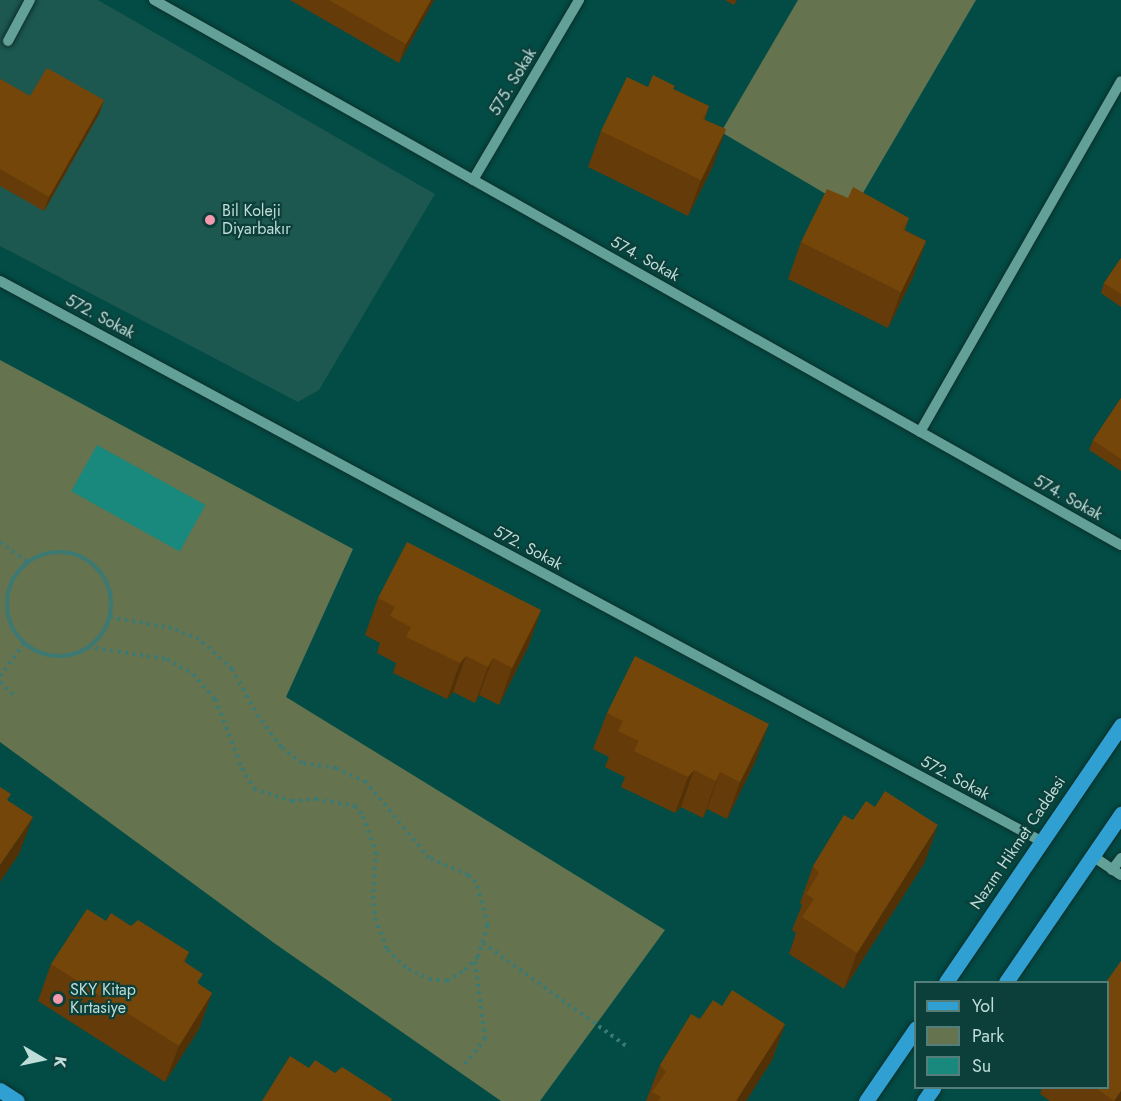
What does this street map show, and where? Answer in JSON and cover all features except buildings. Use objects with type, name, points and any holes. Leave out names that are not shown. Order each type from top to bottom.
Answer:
[{"type":"main road","name":"Nazım Hikmet Caddesi","points":[[947,981],[1121,725]]},
{"type":"main road","points":[[1007,981],[1094,857],[1121,814]]},
{"type":"main road","points":[[866,1101],[914,1029]]},
{"type":"main road","points":[[0,1090],[17,1101]]},
{"type":"street","points":[[8,41],[30,0]]},
{"type":"street","name":"574. Sokak","points":[[154,0],[1121,545]]},
{"type":"street","name":"575. Sokak","points":[[473,180],[579,0]]},
{"type":"street","points":[[920,432],[1121,81]]},
{"type":"street","name":"572. Sokak","points":[[0,280],[1041,841]]},
{"type":"street","points":[[1094,857],[1117,873],[1121,858]]},
{"type":"path","points":[[0,542],[28,562]]},
{"type":"path","points":[[60,552],[77,555],[92,564],[103,576],[110,592],[109,617],[96,641],[66,656],[49,656],[32,650],[25,643],[10,624],[7,607],[8,590],[16,574],[28,562],[43,554],[60,552]]},
{"type":"path","points":[[88,647],[167,659],[193,674],[215,699],[238,759],[254,789],[292,801],[316,799],[355,806],[363,816],[376,852],[373,896],[375,918],[387,950],[408,969],[429,979],[447,981],[465,970],[474,960],[483,943],[488,925],[476,882],[429,858],[366,782],[336,768],[302,763],[281,747],[232,669],[199,639],[172,628],[109,617]]},
{"type":"path","points":[[0,676],[25,643]]},
{"type":"path","points":[[0,682],[13,694]]},
{"type":"path","points":[[483,943],[629,1048]]},
{"type":"path","points":[[465,1064],[485,1039],[474,960]]},
{"type":"shaded area","name":"Bil Koleji Diyarbakır","points":[[0,0],[98,0],[435,194],[319,390],[298,402],[0,246]]},
{"type":"green space","points":[[798,0],[976,0],[853,210],[721,132]]},
{"type":"green space","points":[[0,360],[353,549],[286,697],[665,930],[540,1101],[501,1101],[274,943],[0,742]]},
{"type":"water","points":[[97,445],[205,505],[180,551],[71,491]]},
{"type":"place","name":"Bil Koleji Diyarbakır","points":[[210,220]]},
{"type":"place","name":"SKY Kitap Kırtasiye","points":[[58,999]]}]
